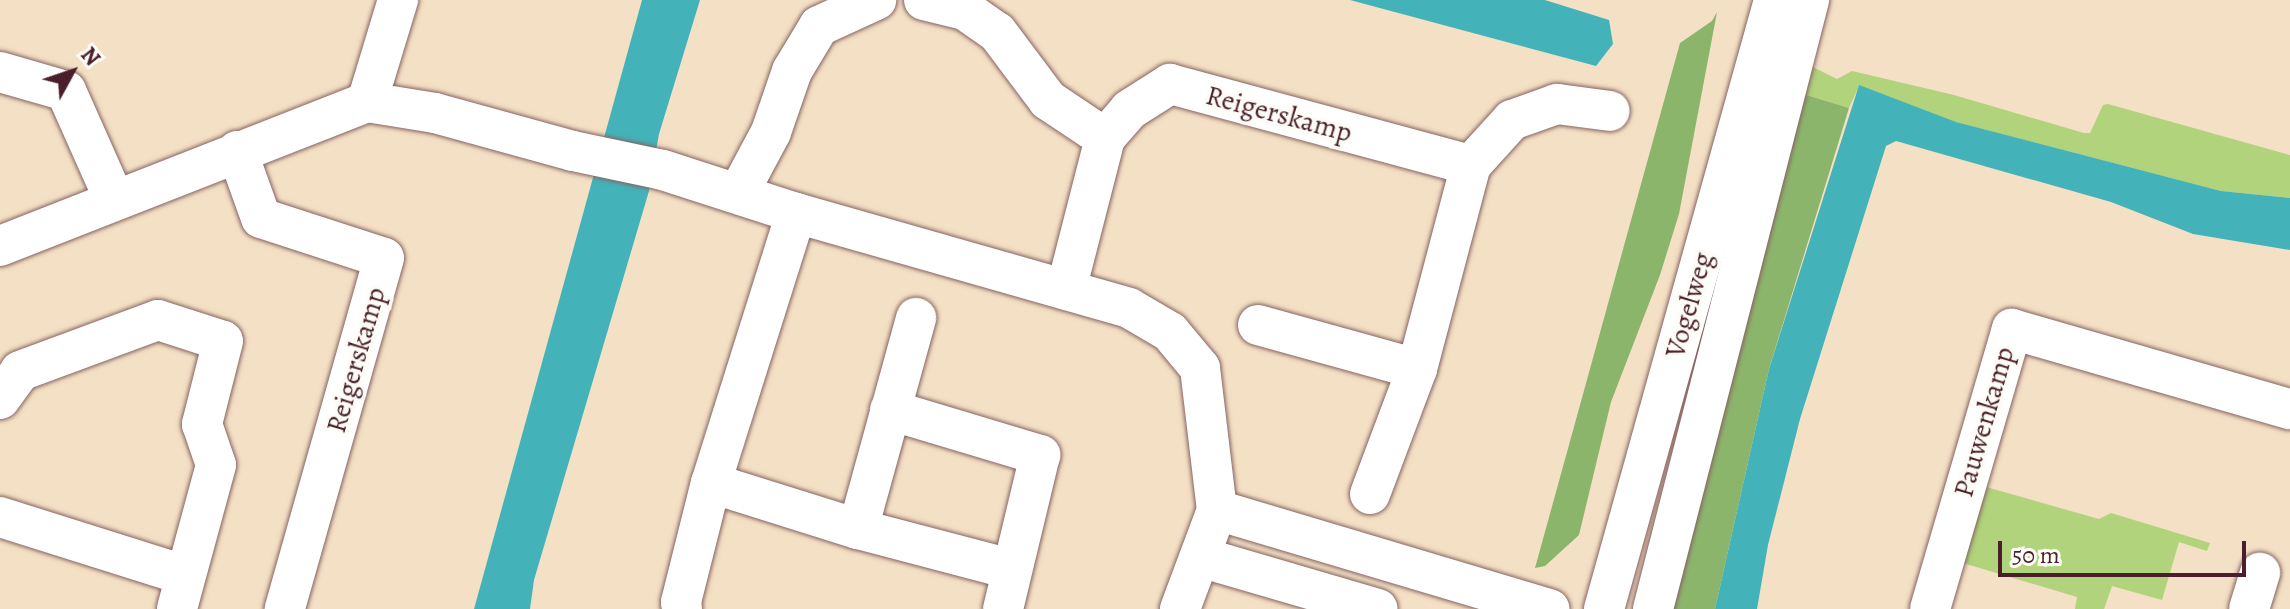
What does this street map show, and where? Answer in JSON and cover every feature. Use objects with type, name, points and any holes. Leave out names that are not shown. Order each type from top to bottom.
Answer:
[{"type":"street","points":[[367,102],[398,0]]},
{"type":"street","points":[[739,192],[771,132],[792,71],[819,26],[876,0]]},
{"type":"street","points":[[924,0],[965,10],[997,32],[1048,100],[1105,138]]},
{"type":"street","name":"Vogelweg","points":[[1653,609],[1778,48],[1774,0]]},
{"type":"street","name":"Vogelweg","points":[[1604,609],[1778,48],[1809,0]]},
{"type":"street","points":[[0,72],[66,91],[114,199]]},
{"type":"street","name":"Reigerskamp","points":[[1066,290],[1105,138],[1129,110],[1170,84],[1471,165]]},
{"type":"street","points":[[0,246],[367,102],[435,113],[663,170],[739,192],[796,213],[1129,308],[1170,332],[1200,368],[1217,510],[1180,609]]},
{"type":"street","points":[[1370,494],[1417,369],[1471,165],[1512,120],[1557,104],[1610,111]]},
{"type":"street","name":"Reigerskamp","points":[[237,151],[261,218],[384,258],[285,609]]},
{"type":"street","points":[[682,609],[681,602],[711,483],[796,213]]},
{"type":"street","points":[[858,529],[916,318]]},
{"type":"street","points":[[0,399],[20,371],[158,320],[223,341],[202,424],[216,465],[181,592],[0,517]]},
{"type":"street","points":[[1258,325],[1417,369]]},
{"type":"street","name":"Pauwenkamp","points":[[1930,609],[2012,329],[2290,409]]},
{"type":"street","points":[[890,410],[1040,455],[1003,609]]},
{"type":"street","points":[[711,483],[858,529],[1011,569]]},
{"type":"street","points":[[1217,510],[1550,609]]},
{"type":"street","points":[[1200,557],[1378,609]]},
{"type":"green space","points":[[1717,12],[1679,214],[1660,275],[1611,402],[1579,535],[1545,566],[1535,568],[1680,43],[1712,21]]},
{"type":"green space","points":[[1811,66],[1837,79],[1852,71],[1954,95],[2084,133],[2090,133],[2103,105],[2108,104],[2290,155],[2290,198],[2221,191],[1955,122],[1859,86],[1849,108],[1800,93]]},
{"type":"green space","points":[[1800,93],[1849,108],[1769,369],[1715,609],[1664,609]]},
{"type":"green space","points":[[1979,485],[2099,519],[2111,513],[2210,543],[2207,551],[2179,542],[2162,600],[2112,586],[2104,609],[2075,609],[2077,597],[1946,558]]},
{"type":"water","points":[[642,0],[700,0],[659,134],[649,191],[534,580],[530,609],[474,609]]},
{"type":"water","points":[[1350,0],[1545,0],[1609,20],[1613,44],[1596,66]]},
{"type":"water","points":[[1859,85],[1956,122],[2221,191],[2290,198],[2290,250],[2193,234],[2111,202],[1896,141],[1886,146],[1800,419],[1768,545],[1757,609],[1715,609],[1769,369]]}]
